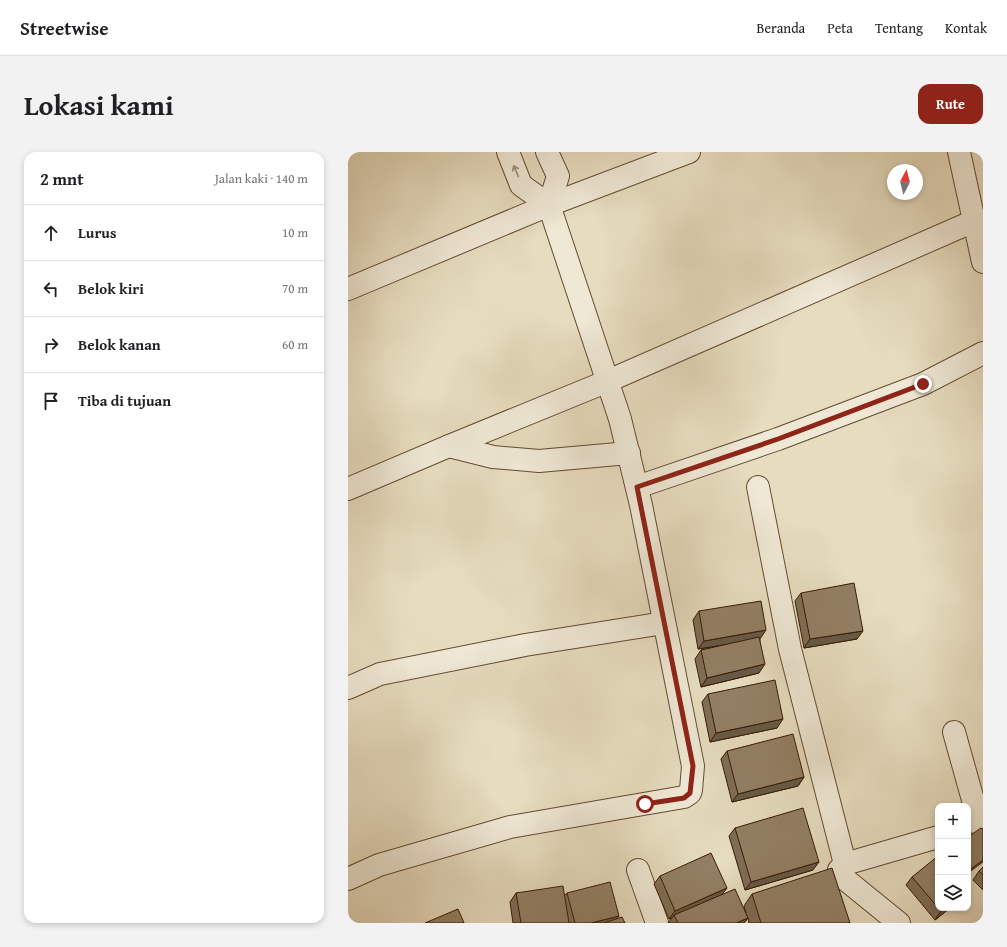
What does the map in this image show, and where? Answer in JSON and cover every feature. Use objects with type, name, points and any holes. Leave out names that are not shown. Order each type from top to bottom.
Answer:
[{"type":"street","points":[[508,152],[521,185],[549,205]]},
{"type":"street","points":[[348,879],[379,865],[510,827],[684,798],[690,793],[693,766],[637,487],[629,453],[608,381],[549,205],[558,176],[547,152]]},
{"type":"street","points":[[348,289],[549,205],[689,152]]},
{"type":"street","points":[[959,152],[983,262]]},
{"type":"street","points":[[348,489],[608,381],[974,221]]},
{"type":"street","points":[[637,487],[778,439],[923,384],[983,353]]},
{"type":"street","points":[[449,446],[493,457],[539,461],[629,453]]},
{"type":"street","points":[[758,487],[790,649],[845,864]]},
{"type":"street","points":[[348,688],[380,674],[525,645],[664,623]]},
{"type":"street","points":[[954,732],[977,826]]},
{"type":"street","points":[[899,923],[839,874],[840,867],[845,864],[935,838]]},
{"type":"street","points":[[638,870],[657,923]]},
{"type":"building","points":[[854,583],[863,631],[810,639],[801,593]]},
{"type":"building","points":[[761,601],[766,630],[704,641],[699,611]]},
{"type":"building","points":[[759,637],[765,664],[707,678],[701,650]]},
{"type":"building","points":[[775,680],[783,719],[716,733],[708,694]]},
{"type":"building","points":[[793,734],[804,777],[738,794],[727,751]]},
{"type":"building","points":[[803,808],[819,862],[751,882],[735,828]]},
{"type":"building","points":[[981,828],[983,829],[983,860],[971,869],[971,839],[971,835]]},
{"type":"building","points":[[711,853],[727,888],[675,911],[660,876]]},
{"type":"building","points":[[935,858],[935,904],[912,877]]},
{"type":"building","points":[[983,867],[983,875],[979,871]]},
{"type":"building","points":[[832,868],[850,923],[761,923],[752,894]]},
{"type":"building","points":[[610,882],[619,916],[591,923],[575,923],[567,893]]},
{"type":"building","points":[[563,886],[569,923],[521,923],[516,893]]},
{"type":"building","points":[[735,889],[748,918],[736,923],[678,923],[674,915]]},
{"type":"building","points":[[458,909],[464,923],[425,923]]},
{"type":"building","points":[[622,917],[625,923],[604,923]]},
{"type":"route","points":[[645,804],[684,798],[690,793],[691,790],[693,766],[637,487],[778,439],[923,384]]}]
